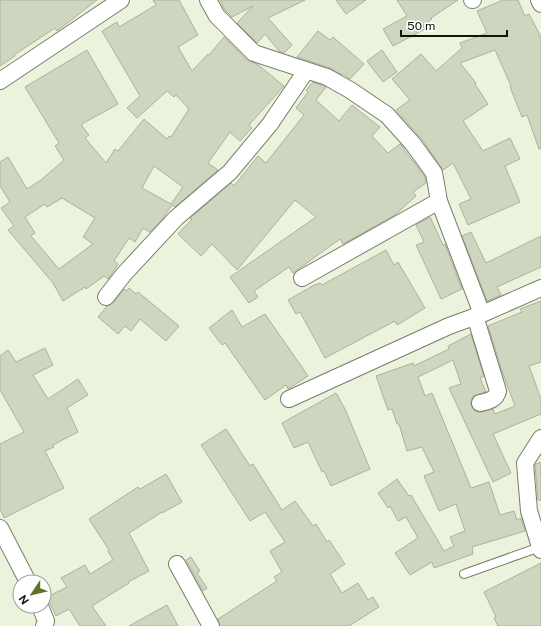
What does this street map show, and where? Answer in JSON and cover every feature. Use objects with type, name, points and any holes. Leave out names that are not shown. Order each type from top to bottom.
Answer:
[{"type":"street","points":[[0,80],[121,0]]},
{"type":"street","points":[[208,0],[217,16],[254,53],[327,77],[350,90],[387,115],[413,144],[434,173],[439,201],[478,315],[498,391],[497,395],[493,399],[480,403]]},
{"type":"street","points":[[539,0],[541,4]]},
{"type":"street","points":[[106,297],[124,274],[176,218],[230,172],[270,124],[306,71]]},
{"type":"street","points":[[302,278],[439,201]]},
{"type":"street","points":[[289,399],[449,326],[541,288]]},
{"type":"street","points":[[541,438],[525,463],[529,511],[541,549]]},
{"type":"street","points":[[0,528],[24,574]]},
{"type":"street","points":[[177,564],[211,626]]},
{"type":"street","points":[[43,614],[46,621],[44,626]]},
{"type":"lane","points":[[464,574],[541,549]]},
{"type":"building","points":[[0,0],[97,0],[57,31],[55,28],[0,66]]},
{"type":"building","points":[[153,0],[179,0],[198,35],[178,47],[192,71],[208,54],[209,55],[224,37],[247,60],[257,64],[284,86],[249,125],[252,128],[240,141],[230,132],[208,163],[218,170],[175,207],[172,205],[163,218],[150,232],[143,228],[135,242],[129,238],[114,261],[118,264],[108,279],[104,276],[86,289],[85,287],[63,301],[53,283],[8,230],[14,226],[1,208],[10,202],[0,186],[0,162],[8,157],[27,189],[41,180],[64,160],[55,146],[59,143],[25,87],[87,50],[118,104],[82,124],[89,135],[85,138],[106,163],[115,149],[118,151],[144,119],[167,139],[169,136],[171,137],[189,109],[176,95],[174,97],[167,91],[137,118],[127,108],[140,96],[102,31],[117,22],[119,27],[156,5]],"holes":[[[154,166],[183,187],[171,204],[142,188]],[[62,198],[95,218],[83,237],[93,244],[59,269],[31,236],[35,233],[25,217],[45,204],[47,207]]]},
{"type":"building","points":[[220,0],[305,0],[268,18],[292,45],[284,53],[279,51],[265,34],[257,43],[237,23],[253,6],[232,17],[225,10]]},
{"type":"building","points":[[336,0],[366,0],[346,14]]},
{"type":"building","points":[[397,0],[458,0],[423,25],[425,29],[393,46],[383,29],[407,16]]},
{"type":"building","points":[[503,0],[518,0],[525,16],[529,14],[541,37],[541,149],[539,149],[527,115],[522,117],[510,87],[511,86],[495,50],[460,63],[476,83],[475,84],[488,104],[463,121],[483,151],[510,138],[520,159],[505,166],[520,202],[468,225],[459,204],[471,199],[453,163],[443,170],[421,138],[396,110],[410,100],[392,79],[421,54],[436,71],[462,48],[460,43],[487,33],[477,11]]},
{"type":"building","points":[[318,31],[330,40],[333,37],[364,64],[350,79],[330,68],[297,57]]},
{"type":"building","points":[[382,50],[397,72],[383,82],[367,61]]},
{"type":"building","points":[[313,82],[326,87],[316,100],[339,121],[352,105],[380,127],[372,136],[388,153],[400,144],[425,177],[426,183],[413,192],[416,196],[395,215],[343,244],[340,239],[293,273],[289,267],[254,291],[258,297],[249,303],[230,277],[316,217],[295,200],[237,270],[212,244],[201,256],[178,234],[192,219],[190,218],[231,183],[234,186],[258,156],[266,163],[304,115],[296,108],[308,92],[306,90]]},
{"type":"building","points":[[430,217],[443,245],[445,244],[462,289],[441,299],[416,245],[424,242],[416,225]]},
{"type":"building","points":[[471,232],[486,263],[541,236],[541,267],[497,287],[501,295],[487,301],[462,236]]},
{"type":"building","points":[[386,250],[394,265],[398,262],[425,308],[397,325],[395,321],[325,358],[300,312],[296,314],[288,300],[316,284],[320,283],[322,285]]},
{"type":"building","points":[[129,288],[136,294],[138,292],[179,326],[166,341],[140,319],[131,331],[125,326],[118,334],[98,317],[107,306],[113,303],[124,289],[127,291]]},
{"type":"building","points":[[541,301],[541,362],[529,366],[541,399],[541,414],[493,434],[511,473],[493,482],[449,388],[461,384],[453,360],[418,377],[425,396],[432,393],[471,488],[489,482],[500,515],[514,511],[517,520],[521,518],[525,531],[472,547],[473,554],[434,568],[432,562],[410,575],[395,553],[418,538],[406,517],[398,521],[390,506],[388,508],[378,493],[397,479],[409,496],[411,495],[444,551],[454,546],[450,537],[465,531],[456,504],[439,511],[424,476],[434,472],[422,447],[407,451],[399,424],[397,424],[392,409],[388,410],[376,376],[413,363],[414,366],[449,349],[448,346],[471,334],[484,376],[480,378],[486,392],[473,396],[471,405],[473,409],[477,412],[482,412],[493,409],[495,414],[515,406],[488,326],[522,312],[520,309]]},
{"type":"building","points":[[232,310],[242,327],[265,314],[308,376],[288,389],[286,385],[265,400],[225,343],[222,345],[209,328]]},
{"type":"building","points":[[45,348],[53,365],[33,375],[48,399],[78,379],[88,395],[67,408],[78,432],[53,445],[54,447],[45,451],[64,488],[4,518],[0,509],[0,444],[24,432],[0,390],[0,356],[8,350],[16,362]]},
{"type":"building","points":[[336,393],[345,409],[370,469],[331,486],[324,471],[322,472],[308,442],[294,448],[282,423]]},
{"type":"building","points":[[226,429],[250,466],[253,464],[282,510],[295,501],[313,526],[316,524],[327,542],[329,540],[345,564],[330,574],[342,593],[358,583],[368,600],[373,597],[379,607],[349,626],[220,626],[218,619],[277,581],[274,577],[282,572],[270,551],[285,542],[265,512],[250,521],[201,445]]},
{"type":"building","points":[[541,462],[541,500],[538,500],[535,465]]},
{"type":"building","points":[[166,474],[182,502],[162,512],[129,533],[149,571],[128,582],[129,583],[92,606],[106,626],[80,626],[69,609],[56,616],[52,608],[52,594],[67,587],[61,578],[85,565],[90,574],[113,560],[108,551],[109,550],[89,519],[138,487],[140,489]]},
{"type":"building","points":[[191,557],[200,571],[197,573],[207,588],[203,591],[186,560]]},
{"type":"building","points":[[541,563],[541,626],[498,626],[494,618],[496,617],[484,592]]},
{"type":"building","points":[[167,605],[178,626],[129,626]]}]
